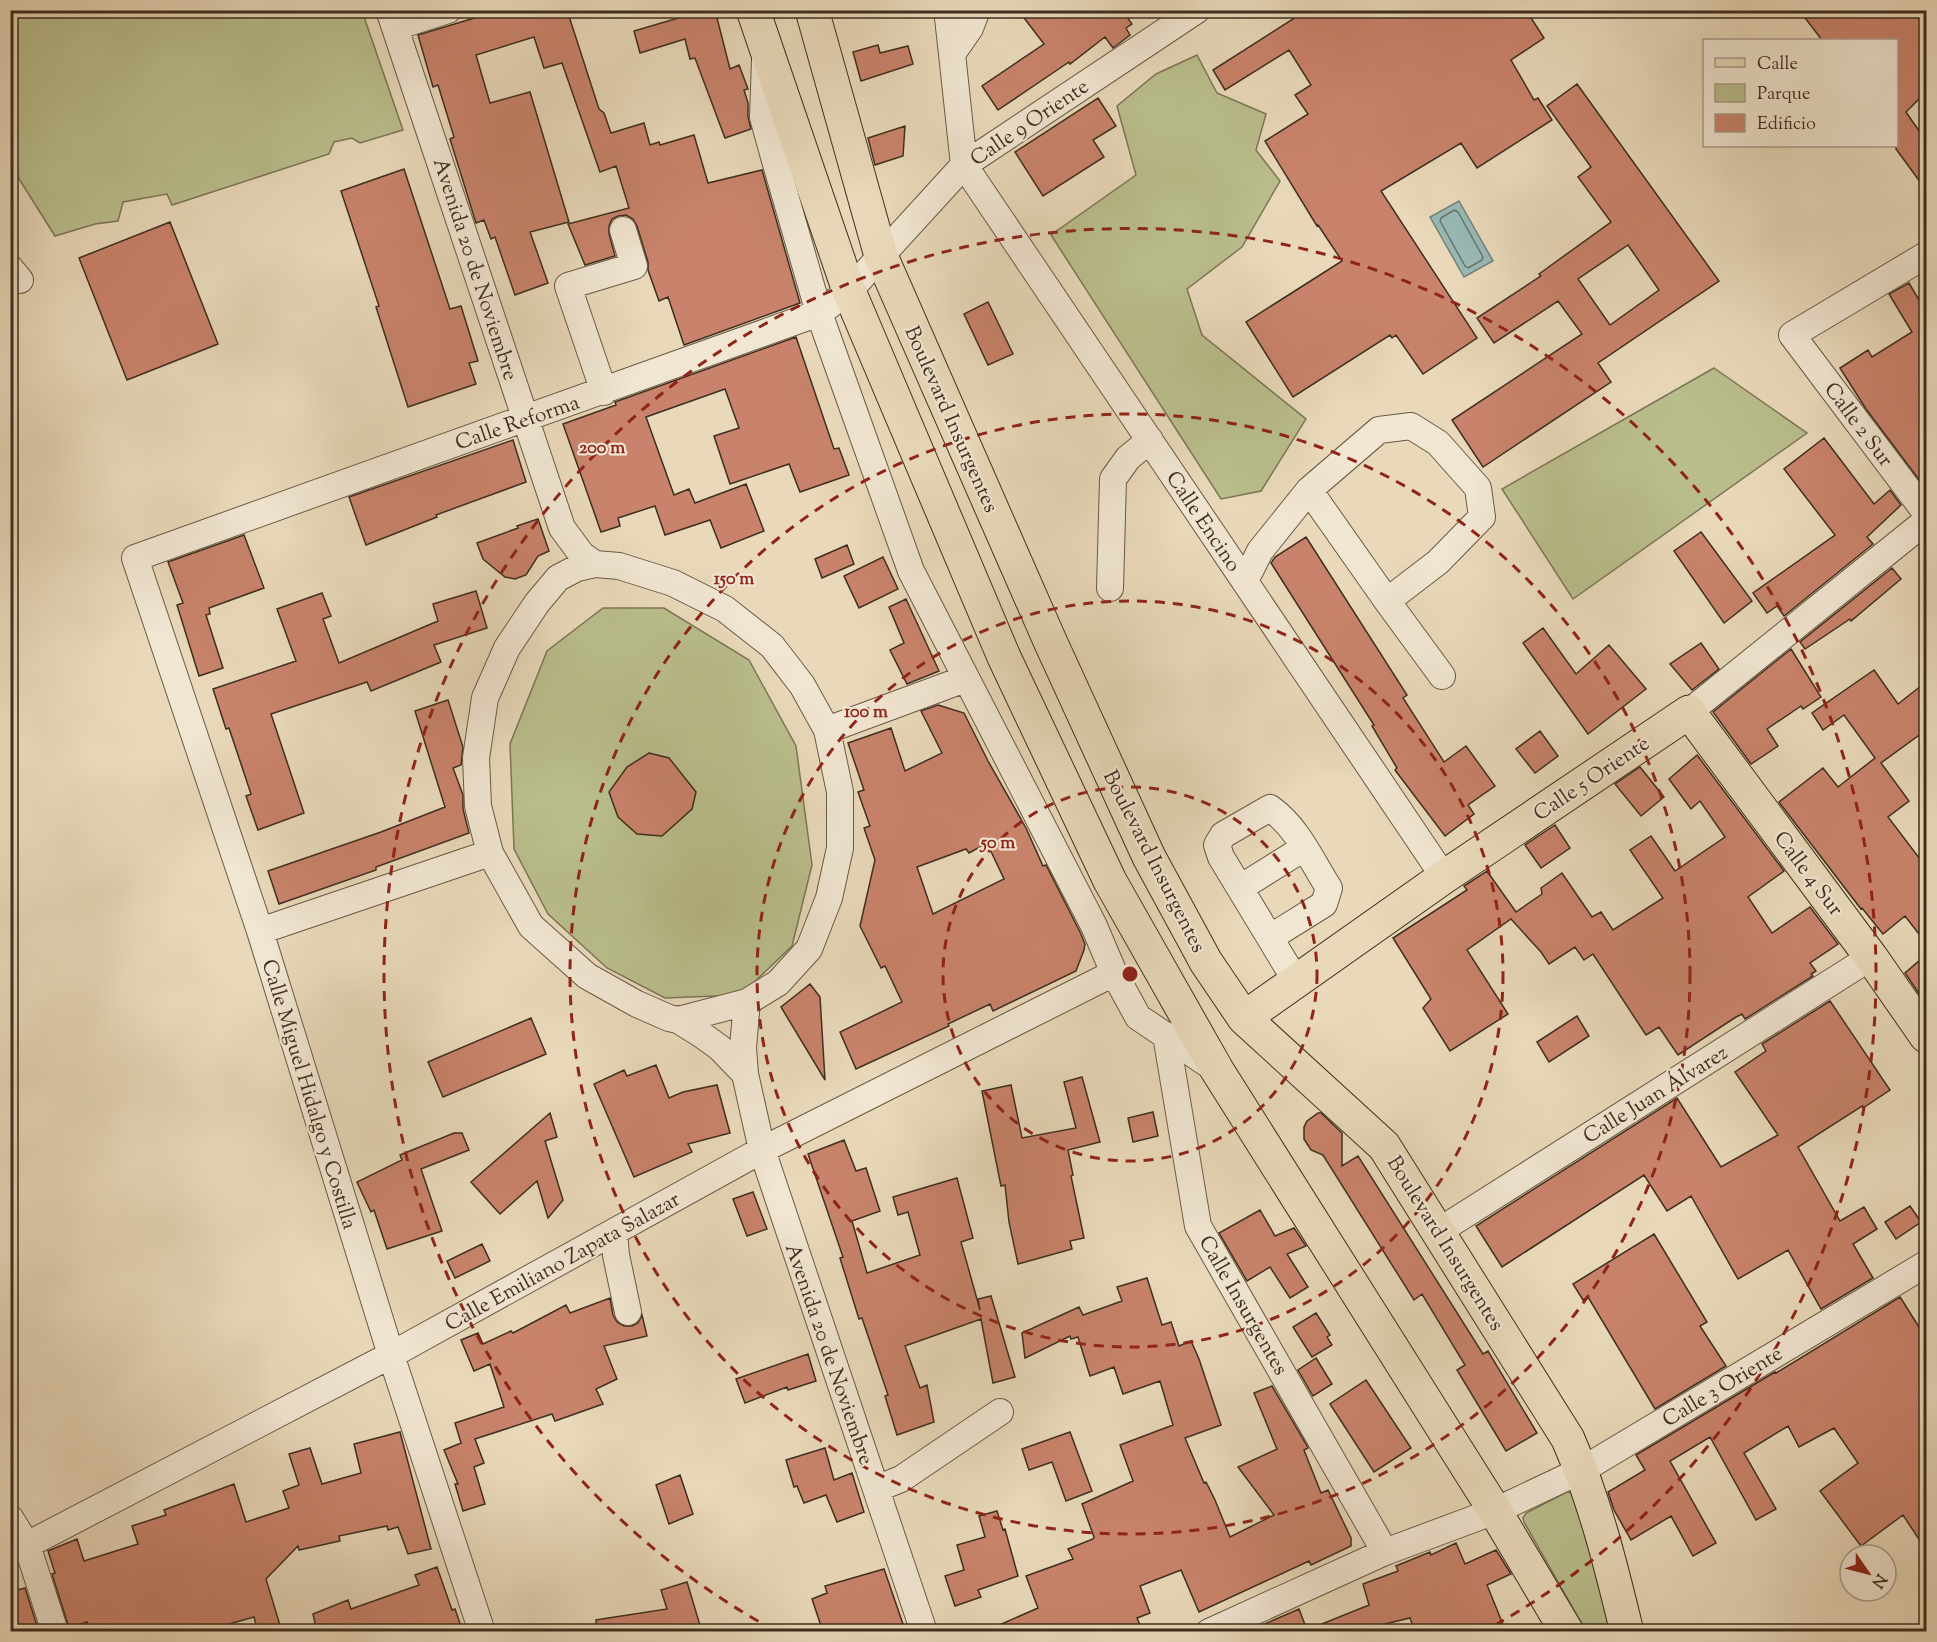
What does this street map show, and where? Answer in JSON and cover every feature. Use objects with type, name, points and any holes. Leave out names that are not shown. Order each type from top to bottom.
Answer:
[{"type":"main road","name":"Boulevard Insurgentes","points":[[753,10],[849,291],[1014,678],[1110,881],[1217,1070],[1504,1507],[1567,1632]]},
{"type":"main road","name":"Boulevard Insurgentes","points":[[812,10],[881,256],[1050,641],[1149,857],[1206,962],[1244,1018],[1384,1146],[1568,1439],[1582,1470],[1607,1552],[1627,1632]]},
{"type":"main road","name":"Calle 5 Oriente","points":[[1244,1018],[1444,877],[1689,712]]},
{"type":"main road","name":"Calle 4 Sur","points":[[1689,712],[1871,957],[1926,1036]]},
{"type":"street","points":[[392,19],[448,10]]},
{"type":"street","points":[[950,10],[948,18],[964,165]]},
{"type":"street","points":[[952,54],[970,28],[977,10]]},
{"type":"street","name":"Calle 9 Oriente","points":[[881,256],[964,165],[1190,13]]},
{"type":"street","name":"Avenida 20 de Noviembre","points":[[392,19],[562,528],[582,555],[595,564]]},
{"type":"street","name":"Boulevard Insurgentes","points":[[765,48],[764,117],[819,314],[911,571],[1094,926],[1114,974],[1138,1017],[1217,1070]]},
{"type":"street","name":"Calle Encino","points":[[964,165],[1444,877]]},
{"type":"street","points":[[604,392],[568,286],[634,266],[623,230]]},
{"type":"street","name":"Calle 2 Sur","points":[[1926,255],[1792,335],[1926,513]]},
{"type":"street","name":"Calle Reforma","points":[[135,558],[819,314],[849,291],[881,256]]},
{"type":"street","points":[[1245,581],[1260,551],[1309,490],[1379,430],[1411,426],[1438,443],[1478,489],[1482,517],[1438,562],[1388,601]]},
{"type":"street","points":[[1110,588],[1113,479],[1128,458],[1150,440]]},
{"type":"street","points":[[1309,490],[1442,676]]},
{"type":"street","name":"Calle 5 Oriente","points":[[1689,712],[1926,521]]},
{"type":"street","name":"Avenida 20 de Noviembre","points":[[558,578],[562,528]]},
{"type":"street","name":"Calle Miguel Hidalgo y Costilla","points":[[135,558],[260,932],[391,1355],[482,1632]]},
{"type":"street","points":[[678,1020],[747,1002],[778,983],[809,949],[829,898],[840,848],[840,792],[827,730],[802,685],[772,646],[726,609],[673,583],[619,566],[595,564],[577,568],[558,578],[537,603],[507,648],[485,698],[477,758],[478,806],[490,853],[531,926],[587,976],[637,1004],[678,1020],[720,1048],[745,1074]]},
{"type":"street","points":[[827,730],[965,679]]},
{"type":"street","points":[[1271,937],[1324,904],[1329,888],[1284,819],[1270,808],[1223,835],[1217,845],[1221,857],[1296,981]]},
{"type":"street","points":[[1240,888],[1304,848]]},
{"type":"street","points":[[260,932],[490,853]]},
{"type":"street","name":"Calle Juan Álvarez","points":[[1439,1231],[1871,957]]},
{"type":"street","name":"Calle Emiliano Zapata Salazar","points":[[19,1548],[391,1355],[762,1150],[1114,974]]},
{"type":"street","name":"Avenida 20 de Noviembre","points":[[747,1002],[743,1047],[745,1074],[762,1150],[924,1632]]},
{"type":"street","name":"Calle Insurgentes","points":[[1166,1035],[1198,1226],[1385,1552]]},
{"type":"street","points":[[614,1232],[627,1312]]},
{"type":"street","name":"Calle 3 Oriente","points":[[1209,1632],[1385,1552],[1504,1507],[1582,1470],[1926,1263]]},
{"type":"street","points":[[876,1489],[901,1479],[1000,1412]]},
{"type":"street","points":[[10,1518],[19,1548],[55,1632]]},
{"type":"green space","points":[[10,11],[362,11],[403,130],[360,143],[352,138],[334,142],[329,154],[172,205],[167,194],[123,202],[118,221],[95,224],[55,236],[19,179],[11,152]]},
{"type":"green space","points":[[1197,55],[1217,93],[1266,114],[1256,150],[1280,181],[1242,247],[1187,289],[1202,335],[1306,419],[1261,491],[1221,499],[1051,235],[1136,175],[1117,106],[1156,74]]},
{"type":"green space","points":[[1714,368],[1807,433],[1573,599],[1502,489]]},
{"type":"green space","points":[[603,608],[664,608],[749,660],[796,746],[812,865],[792,946],[741,995],[665,998],[607,968],[548,914],[514,849],[510,744],[547,651]]},
{"type":"green space","points":[[1567,1492],[1572,1493],[1575,1497],[1612,1631],[1586,1631],[1524,1522],[1523,1518],[1526,1513]]},
{"type":"water","points":[[1459,201],[1493,261],[1464,277],[1430,217]]},
{"type":"building","points":[[501,10],[567,10],[599,109],[604,113],[611,133],[644,123],[650,145],[659,142],[660,145],[694,135],[708,183],[762,170],[800,303],[684,345],[668,297],[659,301],[633,219],[626,215],[612,219],[609,234],[615,256],[585,265],[568,224],[629,208],[616,166],[600,172],[562,63],[544,68],[534,37],[476,55],[490,103],[530,92],[569,222],[530,232],[548,283],[515,295],[495,237],[491,239],[484,220],[476,223],[450,139],[454,137],[438,85],[433,87],[418,35]]},
{"type":"building","points":[[691,10],[715,10],[730,69],[739,65],[748,89],[744,90],[751,129],[725,138],[695,58],[690,59],[685,39],[640,53],[634,31],[692,14]]},
{"type":"building","points":[[1018,10],[1122,10],[1132,24],[1126,28],[1130,35],[1113,48],[1105,37],[1070,64],[1069,62],[998,110],[982,86],[1044,44]]},
{"type":"building","points":[[1307,10],[1526,10],[1544,38],[1511,60],[1534,100],[1538,98],[1552,120],[1477,168],[1461,143],[1381,191],[1477,338],[1423,374],[1396,335],[1392,338],[1390,335],[1293,397],[1246,322],[1342,261],[1317,226],[1265,141],[1308,114],[1295,95],[1311,85],[1289,50],[1225,90],[1213,70]]},
{"type":"building","points":[[1799,10],[1926,10],[1926,92],[1906,112],[1926,141],[1926,190],[1896,149],[1898,147],[1898,39],[1821,39]]},
{"type":"building","points":[[878,45],[880,53],[908,46],[913,64],[861,81],[853,52]]},
{"type":"building","points":[[1577,84],[1719,281],[1598,363],[1611,382],[1483,467],[1452,420],[1582,334],[1558,301],[1494,343],[1477,318],[1541,276],[1539,274],[1611,222],[1578,177],[1591,167],[1547,106]],"holes":[[[1628,245],[1659,290],[1610,325],[1578,279]]]},
{"type":"building","points":[[1098,98],[1116,126],[1093,140],[1104,157],[1043,196],[1015,152]]},
{"type":"building","points":[[905,126],[903,156],[875,165],[868,138]]},
{"type":"building","points":[[404,169],[450,309],[461,306],[478,361],[469,363],[476,384],[408,407],[376,307],[379,306],[341,191]]},
{"type":"building","points":[[170,222],[218,344],[127,380],[79,258]]},
{"type":"building","points":[[1909,283],[1926,312],[1926,489],[1866,409],[1840,368],[1868,350],[1872,357],[1912,332],[1889,294]]},
{"type":"building","points":[[988,302],[1013,354],[988,365],[964,314]]},
{"type":"building","points":[[796,337],[834,449],[839,448],[849,475],[800,492],[789,464],[730,484],[714,436],[739,428],[725,389],[646,417],[674,495],[689,489],[695,503],[746,484],[764,531],[721,548],[710,520],[665,535],[655,506],[618,518],[620,526],[601,532],[563,424],[616,405],[615,402]]},
{"type":"building","points":[[1824,438],[1874,504],[1890,490],[1901,505],[1867,537],[1873,544],[1784,616],[1777,606],[1767,613],[1753,593],[1835,535],[1784,469]]},
{"type":"building","points":[[513,440],[526,482],[436,515],[437,517],[366,545],[349,497]]},
{"type":"building","points":[[538,519],[549,551],[538,556],[526,575],[515,579],[505,577],[483,559],[477,543]]},
{"type":"building","points":[[1701,532],[1752,601],[1724,623],[1674,551]]},
{"type":"building","points":[[244,535],[264,588],[209,608],[210,614],[206,615],[223,668],[199,676],[177,605],[183,603],[168,562]]},
{"type":"building","points":[[1306,537],[1407,695],[1403,698],[1444,762],[1466,746],[1495,786],[1468,805],[1474,814],[1445,836],[1395,770],[1397,768],[1372,726],[1374,725],[1271,563],[1275,557]]},
{"type":"building","points":[[847,545],[854,564],[822,578],[815,559]]},
{"type":"building","points":[[883,557],[898,589],[859,608],[844,576]]},
{"type":"building","points":[[1892,568],[1901,579],[1851,621],[1850,619],[1805,649],[1800,642]]},
{"type":"building","points":[[476,591],[487,628],[434,645],[441,662],[371,691],[367,682],[271,714],[304,813],[258,830],[246,796],[251,794],[213,689],[296,661],[277,609],[322,593],[331,616],[323,619],[339,663],[438,621],[433,604]]},
{"type":"building","points":[[906,599],[939,671],[907,684],[890,650],[904,643],[889,607]]},
{"type":"building","points":[[1543,628],[1576,674],[1609,645],[1646,689],[1588,734],[1523,643]]},
{"type":"building","points":[[1701,643],[1719,669],[1692,690],[1670,664]]},
{"type":"building","points":[[1791,649],[1821,697],[1803,709],[1801,706],[1767,729],[1778,746],[1751,764],[1713,712]]},
{"type":"building","points":[[1874,670],[1898,704],[1926,682],[1926,730],[1881,763],[1909,801],[1888,817],[1926,867],[1926,943],[1905,916],[1883,934],[1861,909],[1779,802],[1823,768],[1838,787],[1875,758],[1844,715],[1823,730],[1812,713]]},
{"type":"building","points":[[448,700],[463,747],[461,765],[453,768],[463,795],[463,809],[469,833],[376,867],[376,870],[279,904],[268,871],[445,807],[415,711]]},
{"type":"building","points":[[938,705],[964,713],[1026,828],[1043,866],[1046,865],[1080,932],[1085,944],[1084,950],[1076,971],[993,1011],[990,1004],[948,1024],[949,1026],[856,1069],[840,1032],[902,1002],[885,966],[881,968],[860,926],[875,860],[864,828],[870,826],[858,792],[864,790],[848,743],[891,728],[905,771],[942,753],[921,711]],"holes":[[[987,843],[1004,879],[933,914],[917,867],[966,849],[969,853]]]},
{"type":"building","points":[[1540,731],[1558,756],[1535,773],[1516,749]]},
{"type":"building","points":[[649,753],[669,758],[696,792],[692,809],[662,836],[637,834],[618,817],[609,792],[627,767]]},
{"type":"building","points":[[1697,755],[1784,871],[1748,897],[1772,933],[1810,907],[1838,944],[1810,963],[1816,971],[1811,974],[1813,976],[1745,1019],[1742,1014],[1736,1017],[1678,1055],[1659,1027],[1646,1035],[1593,954],[1584,960],[1575,947],[1549,964],[1511,919],[1467,950],[1508,1014],[1450,1051],[1423,1008],[1431,999],[1393,938],[1467,890],[1464,886],[1487,871],[1516,912],[1542,894],[1541,888],[1562,873],[1592,917],[1601,912],[1613,930],[1663,898],[1630,850],[1651,836],[1675,871],[1725,837],[1700,801],[1691,809],[1669,779]]},
{"type":"building","points":[[1640,767],[1664,797],[1641,816],[1615,784]]},
{"type":"building","points":[[1555,825],[1570,848],[1541,868],[1525,845]]},
{"type":"building","points":[[1926,955],[1926,1004],[1905,973]]},
{"type":"building","points":[[810,984],[820,997],[825,1080],[781,1007]]},
{"type":"building","points":[[1830,1001],[1890,1090],[1798,1147],[1840,1221],[1864,1207],[1877,1229],[1853,1244],[1873,1278],[1821,1309],[1788,1250],[1738,1279],[1691,1196],[1667,1211],[1644,1175],[1502,1267],[1476,1226],[1677,1098],[1721,1167],[1778,1135],[1735,1072],[1766,1051],[1762,1044]]},
{"type":"building","points":[[1577,1016],[1589,1036],[1549,1062],[1537,1042]]},
{"type":"building","points":[[531,1018],[546,1054],[443,1097],[428,1062]]},
{"type":"building","points":[[656,1065],[669,1098],[683,1092],[717,1085],[730,1133],[688,1144],[692,1152],[634,1177],[594,1084],[624,1070],[627,1076]]},
{"type":"building","points":[[1082,1077],[1100,1142],[1068,1150],[1084,1238],[1070,1241],[1072,1249],[1018,1264],[1009,1222],[1005,1185],[1001,1186],[982,1091],[1011,1085],[1022,1138],[1076,1128],[1064,1082]]},
{"type":"building","points":[[1153,1112],[1158,1136],[1133,1142],[1128,1118]]},
{"type":"building","points":[[550,1113],[557,1137],[545,1141],[563,1200],[548,1218],[537,1181],[500,1214],[471,1182]]},
{"type":"building","points":[[1321,1113],[1342,1133],[1342,1166],[1358,1156],[1483,1354],[1488,1351],[1537,1433],[1506,1451],[1457,1370],[1465,1365],[1422,1294],[1414,1300],[1323,1155],[1311,1150],[1304,1139],[1304,1127],[1307,1121]]},
{"type":"building","points":[[454,1133],[462,1133],[469,1150],[421,1169],[442,1231],[387,1249],[374,1210],[371,1212],[357,1182],[402,1160],[400,1155]]},
{"type":"building","points":[[844,1140],[856,1171],[866,1168],[880,1211],[852,1221],[867,1273],[920,1255],[908,1212],[898,1215],[893,1197],[957,1178],[973,1238],[961,1242],[980,1310],[978,1299],[991,1296],[1015,1377],[993,1383],[981,1319],[905,1346],[920,1388],[927,1385],[934,1422],[897,1435],[885,1396],[888,1395],[862,1318],[859,1319],[840,1258],[843,1257],[808,1154]]},
{"type":"building","points":[[753,1192],[767,1229],[747,1236],[733,1199]]},
{"type":"building","points":[[1910,1206],[1921,1222],[1896,1239],[1885,1222]]},
{"type":"building","points":[[1260,1210],[1275,1236],[1294,1228],[1306,1246],[1287,1254],[1308,1287],[1290,1298],[1270,1267],[1247,1281],[1219,1233]]},
{"type":"building","points":[[1654,1234],[1707,1322],[1700,1326],[1726,1366],[1655,1409],[1588,1297],[1583,1300],[1573,1284]]},
{"type":"building","points":[[482,1244],[490,1261],[455,1278],[447,1261]]},
{"type":"building","points":[[1147,1278],[1162,1325],[1171,1322],[1179,1346],[1191,1341],[1221,1425],[1185,1438],[1230,1537],[1274,1515],[1238,1467],[1277,1449],[1254,1393],[1272,1386],[1308,1448],[1304,1450],[1321,1493],[1328,1490],[1351,1538],[1351,1546],[1311,1565],[1309,1561],[1199,1612],[1181,1570],[1140,1586],[1150,1613],[1137,1618],[1143,1632],[983,1632],[1038,1608],[1026,1576],[1073,1559],[1068,1549],[1093,1539],[1082,1504],[1133,1481],[1120,1445],[1173,1425],[1160,1381],[1123,1394],[1114,1367],[1090,1376],[1078,1337],[1071,1339],[1070,1336],[1025,1358],[1022,1333],[1079,1307],[1083,1315],[1122,1301],[1117,1287]]},
{"type":"building","points":[[1900,1297],[1926,1338],[1926,1550],[1903,1515],[1865,1543],[1859,1543],[1820,1491],[1858,1463],[1834,1428],[1799,1447],[1788,1426],[1744,1453],[1776,1509],[1756,1520],[1710,1437],[1670,1461],[1716,1543],[1693,1556],[1671,1516],[1631,1540],[1614,1510],[1608,1492],[1645,1470],[1636,1455]]},
{"type":"building","points":[[610,1298],[613,1315],[617,1322],[624,1326],[632,1326],[638,1323],[642,1315],[647,1336],[604,1346],[617,1379],[596,1389],[603,1404],[555,1421],[552,1414],[475,1439],[484,1463],[474,1467],[485,1504],[463,1511],[455,1484],[458,1484],[444,1450],[461,1443],[455,1423],[504,1407],[490,1364],[474,1371],[461,1340],[478,1333],[483,1344],[511,1331],[513,1333],[566,1305],[570,1313]]},
{"type":"building","points":[[1316,1313],[1330,1335],[1327,1337],[1332,1345],[1312,1357],[1293,1327]]},
{"type":"building","points":[[808,1354],[816,1381],[788,1390],[787,1387],[745,1403],[736,1379]]},
{"type":"building","points":[[1316,1358],[1332,1384],[1313,1396],[1298,1370]]},
{"type":"building","points":[[1366,1380],[1411,1448],[1374,1472],[1330,1404]]},
{"type":"building","points":[[400,1432],[431,1549],[408,1554],[398,1527],[388,1530],[387,1526],[339,1536],[340,1541],[299,1550],[298,1546],[266,1579],[282,1632],[258,1632],[254,1617],[201,1632],[90,1632],[87,1622],[69,1628],[52,1574],[55,1573],[48,1551],[77,1539],[84,1561],[138,1544],[132,1526],[166,1515],[164,1510],[234,1484],[246,1522],[289,1508],[283,1491],[299,1485],[289,1454],[310,1448],[322,1484],[361,1473],[354,1444]]},
{"type":"building","points":[[1070,1432],[1092,1491],[1066,1501],[1052,1462],[1029,1470],[1022,1449]]},
{"type":"building","points":[[825,1448],[834,1480],[852,1473],[864,1512],[837,1522],[826,1495],[804,1503],[797,1486],[794,1487],[786,1460]]},
{"type":"building","points":[[680,1475],[693,1514],[669,1524],[656,1485]]},
{"type":"building","points":[[997,1511],[1003,1530],[1005,1529],[1018,1576],[978,1590],[981,1597],[955,1606],[945,1576],[964,1570],[957,1545],[985,1537],[979,1516]]},
{"type":"building","points":[[1456,1543],[1465,1564],[1496,1550],[1511,1574],[1487,1585],[1506,1632],[1415,1632],[1410,1618],[1352,1632],[1246,1632],[1299,1609],[1307,1630],[1369,1605],[1363,1584],[1398,1571],[1396,1566],[1430,1552],[1431,1555]]},
{"type":"building","points":[[437,1567],[452,1610],[455,1609],[463,1632],[317,1632],[313,1614],[348,1600],[351,1609],[419,1585],[415,1575]]},
{"type":"building","points":[[884,1569],[903,1624],[878,1632],[823,1632],[812,1599],[827,1593],[825,1586]]},
{"type":"building","points":[[687,1582],[702,1632],[597,1632],[596,1620],[667,1609],[661,1590]]},
{"type":"building","points":[[25,1588],[39,1632],[10,1632],[10,1592]]}]
